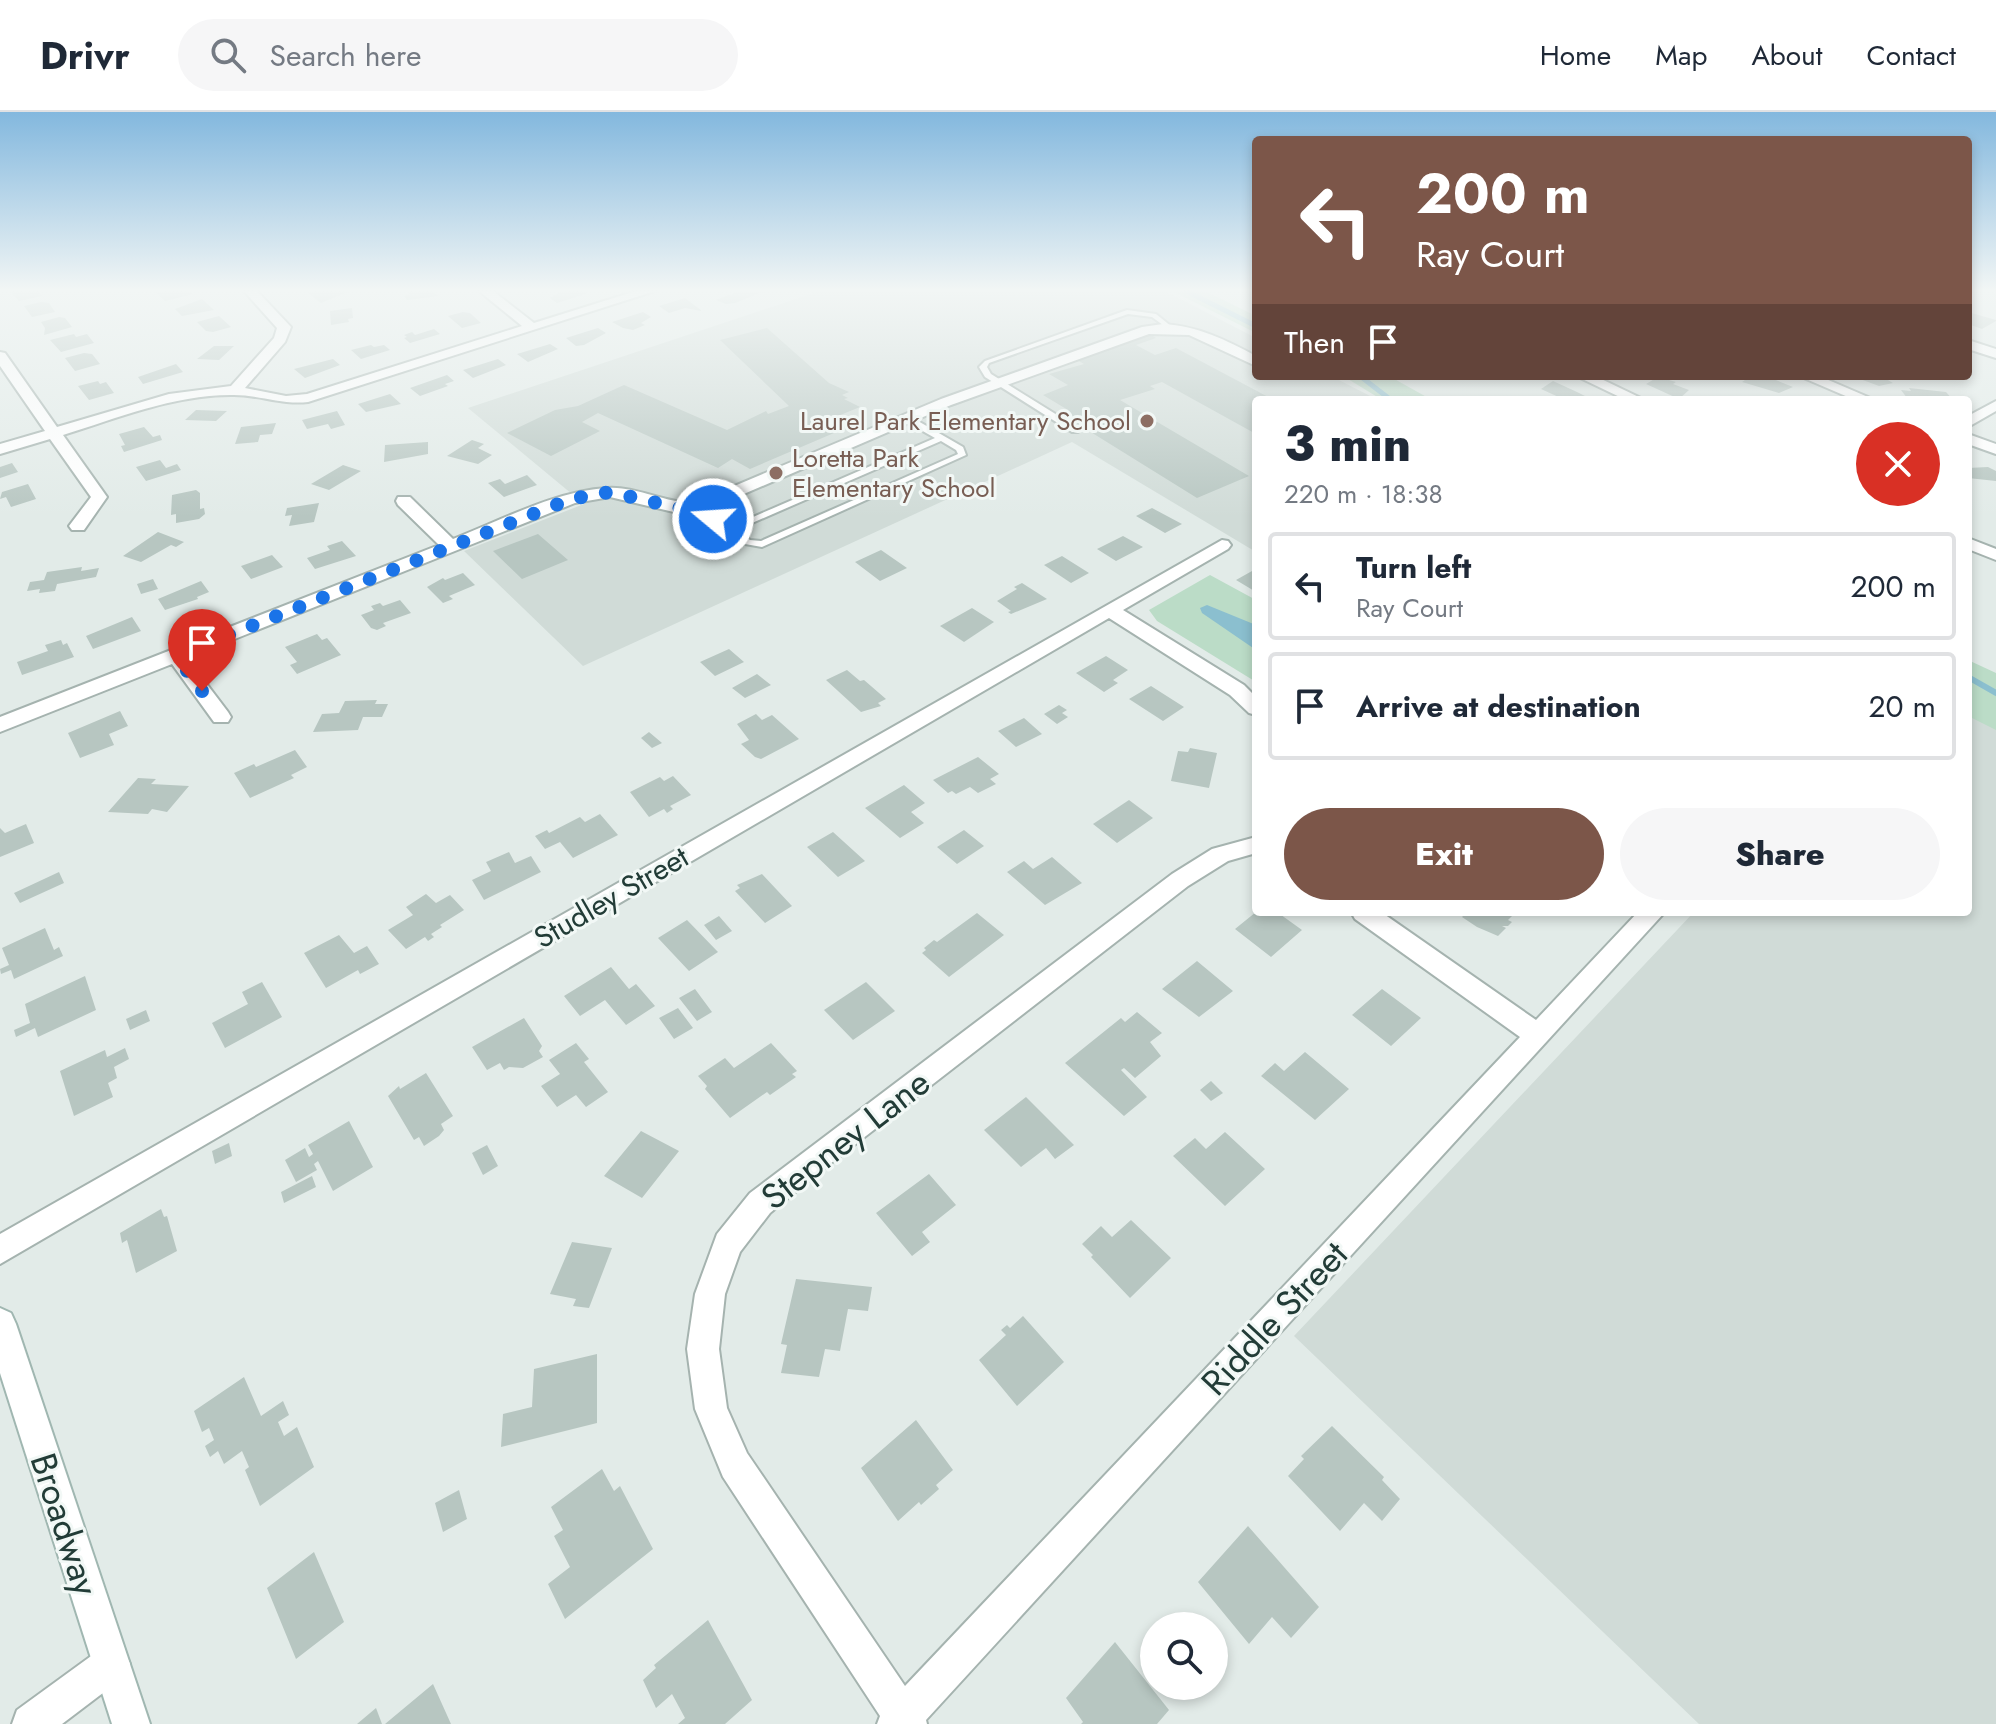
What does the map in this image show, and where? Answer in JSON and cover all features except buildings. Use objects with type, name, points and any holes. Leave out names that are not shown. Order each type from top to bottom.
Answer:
[{"type":"street","points":[[7,366],[99,497],[78,526]]},
{"type":"street","points":[[235,390],[256,366]]},
{"type":"street","points":[[0,449],[169,398],[235,390],[286,400],[308,398],[410,366]]},
{"type":"street","points":[[0,725],[571,499],[610,492],[678,508],[696,508],[908,419],[1046,366]]},
{"type":"street","points":[[1592,380],[1629,396]]},
{"type":"street","points":[[1816,380],[1858,396]]},
{"type":"street","points":[[1972,420],[1996,405]]},
{"type":"street","points":[[1972,440],[1996,449]]},
{"type":"street","points":[[404,501],[451,547]]},
{"type":"street","name":"Studley Street","points":[[0,1250],[1222,545]]},
{"type":"street","points":[[1972,545],[1996,555]]},
{"type":"street","points":[[1109,610],[1237,690],[1252,704]]},
{"type":"street","points":[[176,656],[221,717]]},
{"type":"street","name":"Stepney Lane","points":[[902,1722],[735,1465],[711,1409],[703,1349],[710,1294],[728,1244],[760,1203],[807,1165],[1180,880],[1220,855],[1252,846]]},
{"type":"street","points":[[1369,916],[1538,1036]]},
{"type":"street","name":"Riddle Street","points":[[902,1722],[1649,916]]},
{"type":"street","name":"Broadway","points":[[0,1324],[131,1724]]},
{"type":"street","points":[[31,1724],[111,1664]]},
{"type":"lane","points":[[984,366],[999,383],[1075,430]]},
{"type":"lane","points":[[696,508],[748,542],[762,544],[961,457],[960,449],[908,419]]},
{"type":"lane","points":[[730,530],[941,438]]},
{"type":"shaded area","name":"Loretta Park Elementary School","points":[[594,366],[1252,366],[1252,380],[1339,380],[1370,396],[1252,396],[1252,550],[1072,442],[583,666],[464,551],[584,504],[468,408]]},
{"type":"shaded area","points":[[1972,712],[1996,723],[1996,1724],[1699,1724],[1294,1336],[1690,916],[1972,916]]},
{"type":"green space","points":[[1350,380],[1396,380],[1425,396],[1376,396]]},
{"type":"green space","points":[[1210,575],[1252,598],[1252,680],[1157,621],[1149,610]]},
{"type":"green space","points":[[1972,662],[1996,673],[1996,730],[1972,718]]},
{"type":"water","points":[[1207,605],[1252,623],[1252,647],[1202,613],[1200,608]]},
{"type":"waterway","points":[[1365,380],[1386,396]]},
{"type":"waterway","points":[[1972,679],[1996,693]]},
{"type":"place","name":"Laurel Park Elementary School","points":[[1147,421]]},
{"type":"place","name":"Loretta Park Elementary School","points":[[776,473]]},
{"type":"route","points":[[202,691],[176,656],[571,499],[610,492],[678,508],[696,508],[713,519]]}]
